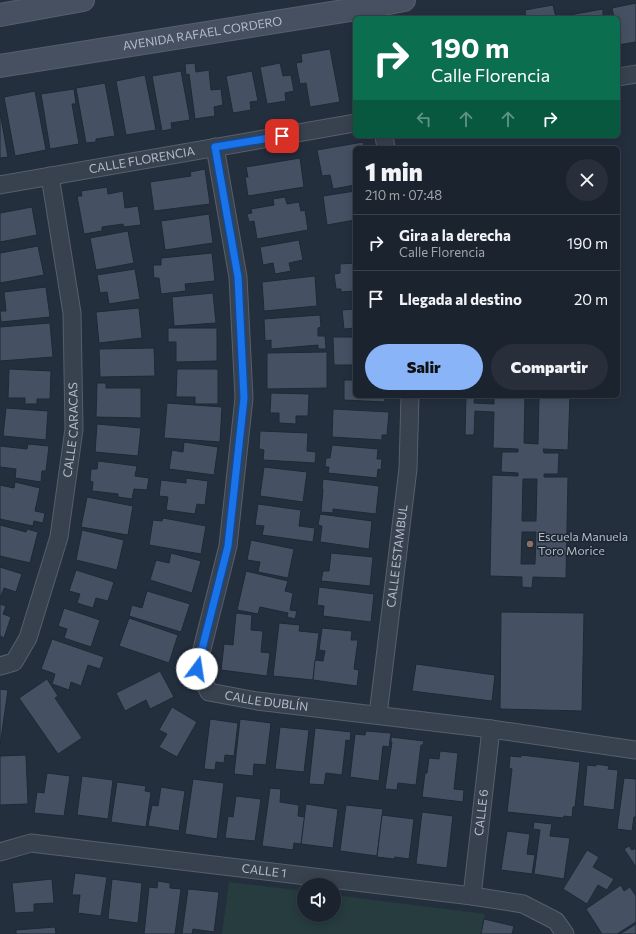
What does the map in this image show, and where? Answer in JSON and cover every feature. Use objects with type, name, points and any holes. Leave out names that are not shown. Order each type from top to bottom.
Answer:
[{"type":"main road","points":[[0,16],[83,0]]},
{"type":"main road","name":"AVENIDA RAFAEL CORDERO","points":[[0,66],[363,9],[404,0]]},
{"type":"street","points":[[620,77],[636,74]]},
{"type":"street","name":"CALLE FLORENCIA","points":[[0,185],[353,123]]},
{"type":"street","name":"CALLE DUBLÍN","points":[[215,147],[238,277],[244,398],[228,546],[197,669],[209,692],[257,701],[491,729],[636,750]]},
{"type":"street","name":"CALLE CARACAS","points":[[0,666],[14,662],[28,638],[59,537],[74,429],[72,313],[50,176]]},
{"type":"street","name":"CALLE ESTAMBUL","points":[[378,715],[408,469],[410,398]]},
{"type":"street","name":"CALLE 6","points":[[472,896],[491,729]]},
{"type":"street","name":"CALLE 1","points":[[0,852],[31,843],[472,896],[523,904],[556,921],[565,934]]},
{"type":"green space","points":[[229,882],[297,890],[297,922],[341,922],[341,896],[485,914],[481,934],[222,934]]},
{"type":"building","points":[[636,3],[636,42],[620,45],[620,16],[614,16],[612,8]]},
{"type":"building","points":[[553,5],[556,16],[526,16],[525,10]]},
{"type":"building","points":[[603,9],[603,16],[564,16]]},
{"type":"building","points":[[330,49],[340,102],[310,107],[306,83],[300,84],[296,63],[302,62],[301,54]]},
{"type":"building","points":[[195,63],[196,72],[209,70],[211,90],[221,89],[223,105],[214,107],[215,116],[195,119],[189,74],[186,75],[185,64]]},
{"type":"building","points":[[280,63],[283,76],[291,75],[294,91],[285,93],[286,101],[267,104],[260,67]]},
{"type":"building","points":[[181,71],[190,120],[171,123],[172,129],[162,131],[152,76]]},
{"type":"building","points":[[252,71],[258,101],[250,102],[251,110],[233,113],[226,76]]},
{"type":"building","points":[[145,75],[156,130],[126,135],[116,81]]},
{"type":"building","points":[[105,83],[115,136],[96,139],[96,142],[86,143],[76,88]]},
{"type":"building","points":[[74,89],[76,104],[72,104],[79,144],[50,149],[41,94]]},
{"type":"building","points":[[35,91],[46,150],[15,156],[4,97]]},
{"type":"building","points":[[0,112],[8,157],[0,158]]},
{"type":"building","points":[[363,142],[364,146],[353,146],[353,185],[333,189],[330,175],[322,176],[317,150]]},
{"type":"building","points":[[300,158],[304,187],[248,196],[245,177],[248,177],[246,167]]},
{"type":"building","points":[[205,169],[210,204],[154,211],[150,182],[191,176],[190,172]]},
{"type":"building","points":[[107,187],[108,194],[123,191],[125,208],[138,206],[141,225],[124,227],[123,224],[102,227],[102,231],[84,234],[77,196],[82,196],[81,191]]},
{"type":"building","points":[[353,191],[353,220],[327,225],[323,196]]},
{"type":"building","points":[[285,197],[287,204],[299,202],[301,211],[305,210],[308,230],[257,239],[254,221],[249,222],[247,214],[252,213],[251,209],[274,205],[273,199]]},
{"type":"building","points":[[32,207],[37,235],[0,242],[0,213]]},
{"type":"building","points":[[209,214],[213,243],[165,250],[161,221]]},
{"type":"building","points":[[128,231],[134,263],[96,270],[90,238]]},
{"type":"building","points":[[299,240],[303,260],[289,263],[291,271],[275,274],[273,263],[263,265],[260,247]]},
{"type":"building","points":[[38,246],[44,275],[0,283],[0,253]]},
{"type":"building","points":[[212,253],[215,281],[185,284],[186,291],[161,294],[159,278],[154,278],[153,265],[161,265],[161,258]]},
{"type":"building","points":[[353,263],[353,291],[341,292],[341,289],[336,289],[334,274],[340,273],[340,264]]},
{"type":"building","points":[[135,269],[140,299],[109,304],[107,292],[100,293],[97,275]]},
{"type":"building","points":[[315,276],[317,306],[264,311],[262,282]]},
{"type":"building","points":[[46,287],[50,317],[1,322],[0,311],[6,311],[4,292]]},
{"type":"building","points":[[213,293],[216,323],[174,326],[172,297]]},
{"type":"building","points":[[139,308],[142,338],[99,343],[96,312]]},
{"type":"building","points":[[353,309],[353,328],[344,329],[342,310]]},
{"type":"building","points":[[320,315],[321,327],[318,328],[318,336],[325,336],[326,349],[318,349],[318,345],[271,349],[271,340],[265,341],[264,319]]},
{"type":"building","points":[[50,323],[53,357],[0,361],[0,327]]},
{"type":"building","points":[[168,328],[217,328],[217,361],[176,362],[176,342],[168,342]]},
{"type":"building","points":[[333,337],[353,337],[353,365],[334,365]]},
{"type":"building","points":[[154,348],[155,376],[100,377],[99,349]]},
{"type":"building","points":[[327,352],[327,388],[267,389],[267,353]]},
{"type":"building","points":[[9,369],[51,371],[50,399],[37,399],[37,404],[25,404],[25,398],[8,398]]},
{"type":"building","points":[[177,369],[218,369],[218,404],[195,404],[195,397],[176,397]]},
{"type":"building","points":[[344,380],[353,380],[353,398],[385,398],[385,402],[344,400]]},
{"type":"building","points":[[97,383],[106,383],[106,388],[141,388],[141,418],[96,417]]},
{"type":"building","points":[[271,393],[309,394],[308,416],[296,416],[296,424],[279,423],[279,413],[270,413]]},
{"type":"building","points":[[466,398],[475,398],[474,403],[494,404],[494,398],[525,398],[524,443],[538,444],[539,398],[570,398],[568,450],[543,449],[544,453],[559,453],[558,474],[544,474],[544,477],[568,477],[566,578],[533,577],[532,588],[522,587],[522,577],[490,576],[492,475],[518,476],[518,473],[501,472],[502,452],[518,452],[518,449],[493,448],[494,412],[475,411],[474,435],[465,435]],"holes":[[[523,479],[537,479],[536,521],[522,521]],[[522,532],[536,532],[535,564],[521,564]]]},
{"type":"building","points":[[167,403],[222,407],[220,442],[164,438]]},
{"type":"building","points":[[6,408],[48,411],[46,440],[3,436]]},
{"type":"building","points":[[333,409],[389,412],[387,435],[382,435],[382,440],[332,437]]},
{"type":"building","points":[[97,424],[141,428],[138,456],[95,452]]},
{"type":"building","points":[[260,431],[308,433],[307,451],[316,452],[315,463],[263,460],[264,450],[259,449]]},
{"type":"building","points":[[184,442],[218,447],[214,475],[169,469],[172,450],[183,452]]},
{"type":"building","points":[[28,444],[49,446],[46,471],[42,471],[41,482],[15,478],[16,469],[0,467],[0,446],[27,449]]},
{"type":"building","points":[[332,445],[378,449],[377,459],[382,459],[381,470],[378,469],[377,478],[328,473],[329,467],[325,467],[326,458],[330,458]]},
{"type":"building","points":[[98,461],[137,466],[135,476],[149,478],[147,490],[134,489],[132,499],[118,497],[118,494],[92,491],[93,482],[90,481],[91,469],[97,469]]},
{"type":"building","points":[[264,467],[307,472],[303,502],[260,496]]},
{"type":"building","points":[[186,478],[208,481],[205,505],[197,504],[195,514],[166,510],[168,497],[159,496],[161,480],[186,483]]},
{"type":"building","points":[[323,479],[379,486],[376,514],[333,509],[333,513],[321,512]]},
{"type":"building","points":[[15,482],[40,488],[35,511],[45,513],[43,523],[34,521],[33,526],[0,519],[0,485],[14,488]]},
{"type":"building","points":[[87,497],[133,506],[128,535],[81,527]]},
{"type":"building","points":[[258,504],[301,510],[299,526],[315,528],[313,542],[262,535],[264,526],[255,525]]},
{"type":"building","points":[[320,514],[372,521],[369,549],[320,542],[322,526],[318,525]]},
{"type":"building","points":[[163,518],[206,526],[201,554],[149,545],[153,520],[162,521]]},
{"type":"building","points":[[0,525],[26,532],[27,529],[38,532],[30,563],[0,556]]},
{"type":"building","points":[[82,530],[124,540],[117,570],[76,560]]},
{"type":"building","points":[[251,540],[294,549],[288,578],[258,572],[260,562],[247,560]]},
{"type":"building","points":[[171,553],[201,561],[192,593],[150,580],[156,560],[169,563]]},
{"type":"building","points":[[331,553],[373,557],[370,586],[321,581],[323,571],[329,571]]},
{"type":"building","points":[[0,567],[22,574],[16,592],[4,588],[0,599]]},
{"type":"building","points":[[76,570],[114,582],[108,601],[96,598],[93,608],[77,603],[80,594],[69,591]]},
{"type":"building","points":[[246,571],[288,581],[285,591],[293,593],[290,610],[297,611],[295,619],[287,617],[288,613],[260,607],[258,614],[237,610]]},
{"type":"building","points":[[319,587],[374,594],[371,622],[323,616],[324,606],[317,605]]},
{"type":"building","points":[[147,591],[190,604],[181,632],[129,616],[132,605],[142,608]]},
{"type":"building","points":[[0,604],[6,606],[3,614],[11,617],[4,638],[0,636]]},
{"type":"building","points":[[64,608],[100,620],[91,647],[64,638],[67,629],[58,626]]},
{"type":"building","points":[[501,612],[584,613],[582,711],[500,709]]},
{"type":"building","points":[[236,613],[252,615],[251,630],[263,631],[261,652],[270,653],[267,676],[221,670],[224,644],[233,645]]},
{"type":"building","points":[[129,618],[178,635],[169,663],[119,646]]},
{"type":"building","points":[[279,623],[300,625],[299,631],[319,633],[313,680],[273,676]]},
{"type":"building","points":[[322,628],[352,631],[351,640],[358,640],[354,669],[359,670],[357,686],[313,680],[315,660],[323,661],[325,651],[319,650]]},
{"type":"building","points":[[52,639],[104,657],[100,669],[88,665],[81,686],[71,682],[69,690],[52,684],[55,674],[41,669]]},
{"type":"building","points":[[416,664],[495,675],[492,701],[412,691]]},
{"type":"building","points":[[160,671],[174,697],[150,709],[146,700],[125,711],[116,693]]},
{"type":"building","points":[[47,679],[58,696],[55,698],[82,738],[58,754],[19,698]]},
{"type":"building","points":[[0,689],[8,690],[0,746]]},
{"type":"building","points":[[172,707],[197,722],[177,757],[159,747],[167,734],[159,730]]},
{"type":"building","points":[[210,719],[238,723],[234,756],[225,755],[224,763],[216,762],[215,770],[204,769]]},
{"type":"building","points":[[240,719],[271,723],[266,765],[254,764],[253,776],[234,774]]},
{"type":"building","points":[[280,727],[309,730],[304,772],[275,769]]},
{"type":"building","points":[[315,728],[351,732],[350,741],[346,740],[342,775],[326,773],[324,785],[309,784]]},
{"type":"building","points":[[366,731],[391,733],[389,747],[383,746],[379,781],[350,777],[355,734],[365,735]]},
{"type":"building","points":[[391,737],[424,741],[423,745],[421,745],[416,785],[398,783],[397,790],[385,789],[392,742]]},
{"type":"building","points":[[440,751],[458,753],[454,789],[464,790],[463,802],[422,797],[425,773],[427,773],[429,758],[439,759]]},
{"type":"building","points":[[26,755],[28,804],[0,805],[0,756]]},
{"type":"building","points":[[521,755],[580,762],[575,807],[573,807],[572,817],[564,816],[563,818],[507,812],[512,769],[509,768],[510,756],[521,757]]},
{"type":"building","points":[[596,764],[609,766],[608,769],[618,770],[614,810],[583,806],[587,765],[596,766]]},
{"type":"building","points":[[47,773],[70,776],[64,816],[34,813],[37,792],[44,793]]},
{"type":"building","points":[[82,776],[113,780],[108,819],[77,815]]},
{"type":"building","points":[[624,778],[636,779],[636,817],[634,817],[632,831],[617,829]]},
{"type":"building","points":[[193,779],[224,783],[217,839],[185,834]]},
{"type":"building","points":[[117,782],[146,786],[145,791],[151,792],[146,827],[111,822]]},
{"type":"building","points":[[161,787],[185,791],[179,831],[148,826],[152,805],[158,806]]},
{"type":"building","points":[[270,788],[281,789],[280,802],[299,805],[298,816],[305,817],[301,844],[294,843],[293,850],[262,846]]},
{"type":"building","points":[[236,796],[261,799],[255,841],[225,838],[228,816],[233,817]]},
{"type":"building","points":[[306,804],[338,809],[333,848],[301,844]]},
{"type":"building","points":[[346,805],[383,809],[377,856],[340,851]]},
{"type":"building","points":[[422,812],[453,816],[447,868],[416,864]]},
{"type":"building","points":[[382,815],[414,819],[409,859],[377,857]]},
{"type":"building","points":[[534,822],[552,824],[550,836],[570,838],[564,879],[534,874],[540,830],[533,829]]},
{"type":"building","points":[[507,831],[530,834],[527,854],[535,855],[532,874],[501,870]]},
{"type":"building","points":[[629,846],[632,850],[636,848],[636,867],[624,849]]},
{"type":"building","points":[[587,850],[599,857],[593,867],[614,879],[607,890],[598,885],[587,904],[563,889]]},
{"type":"building","points":[[75,873],[107,877],[101,916],[78,913],[80,895],[72,895]]},
{"type":"building","points":[[52,879],[54,903],[34,904],[34,912],[15,913],[12,883]]},
{"type":"building","points":[[112,879],[142,883],[138,923],[108,919]]},
{"type":"building","points":[[158,881],[170,883],[170,888],[181,889],[175,934],[144,934],[149,887],[157,888]]},
{"type":"building","points":[[621,885],[624,891],[630,887],[636,896],[636,922],[617,934],[602,934],[586,909]]},
{"type":"building","points":[[188,889],[219,892],[214,932],[193,929],[192,934],[182,934]]},
{"type":"building","points":[[484,919],[514,926],[512,934],[481,934]]},
{"type":"building","points":[[636,924],[636,934],[620,934]]},
{"type":"building","points":[[55,927],[56,934],[16,934],[16,930]]},
{"type":"place","name":"Escuela Manuela Toro Morice","points":[[530,544]]},
{"type":"route","points":[[197,669],[228,546],[244,398],[238,277],[215,147],[282,136]]}]
